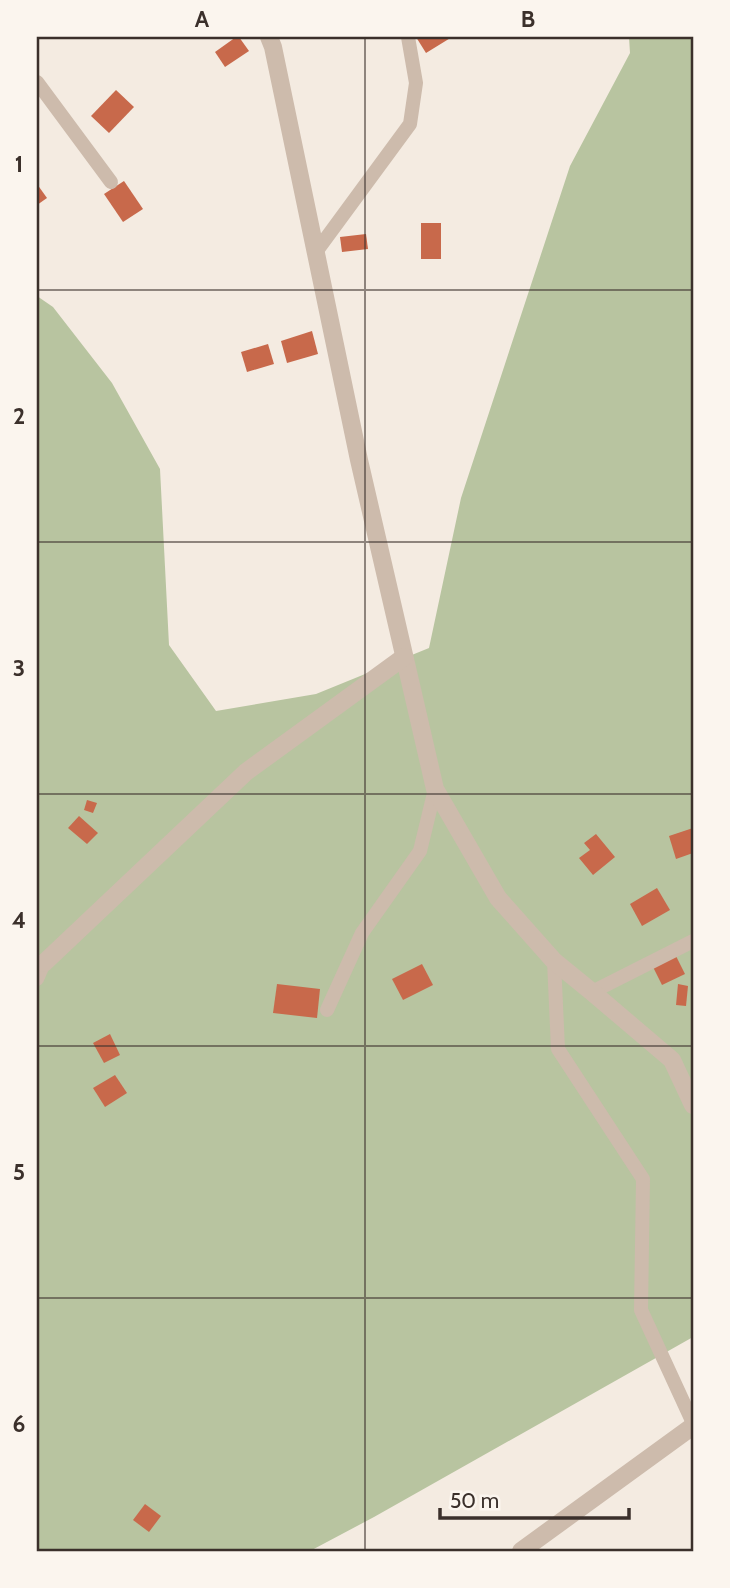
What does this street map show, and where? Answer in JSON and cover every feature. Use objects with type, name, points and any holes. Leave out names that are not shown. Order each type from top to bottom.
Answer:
[{"type":"street","points":[[269,37],[359,460],[435,789],[498,898],[554,961],[672,1060],[693,1105]]},
{"type":"street","points":[[44,962],[246,772],[404,657]]},
{"type":"street","points":[[521,1551],[693,1424]]},
{"type":"lane","points":[[316,252],[410,124],[416,83],[408,37]]},
{"type":"lane","points":[[37,82],[111,183]]},
{"type":"lane","points":[[327,1010],[362,933],[420,851],[435,789]]},
{"type":"lane","points":[[592,992],[693,941]]},
{"type":"lane","points":[[554,961],[558,1049],[643,1179],[641,1310],[693,1424]]},
{"type":"lane","points":[[37,979],[44,962]]},
{"type":"green space","points":[[629,37],[693,37],[693,1337],[310,1551],[37,1551],[37,296],[53,307],[112,383],[160,469],[169,645],[216,711],[316,694],[429,648],[461,498],[570,166],[630,53]]},
{"type":"building","points":[[239,37],[249,51],[225,67],[215,52]]},
{"type":"building","points":[[416,37],[452,37],[426,53]]},
{"type":"building","points":[[116,90],[134,107],[109,133],[91,116]]},
{"type":"building","points":[[124,181],[143,209],[123,222],[104,194]]},
{"type":"building","points":[[37,184],[47,198],[37,205]]},
{"type":"building","points":[[421,223],[441,223],[441,259],[421,259]]},
{"type":"building","points":[[366,234],[368,249],[342,252],[340,237]]},
{"type":"building","points":[[312,331],[318,354],[287,363],[281,341]]},
{"type":"building","points":[[268,344],[274,364],[247,372],[241,352]]},
{"type":"building","points":[[87,800],[97,803],[93,813],[84,810]]},
{"type":"building","points":[[79,816],[98,833],[87,844],[68,828]]},
{"type":"building","points":[[693,828],[693,853],[676,859],[669,836]]},
{"type":"building","points":[[596,834],[615,857],[593,875],[579,858],[590,850],[584,843]]},
{"type":"building","points":[[657,888],[670,910],[642,926],[630,904]]},
{"type":"building","points":[[676,956],[685,974],[662,985],[653,967]]},
{"type":"building","points":[[422,964],[433,985],[403,1000],[392,979]]},
{"type":"building","points":[[277,984],[320,989],[317,1018],[273,1013]]},
{"type":"building","points":[[678,984],[688,986],[686,1006],[676,1005]]},
{"type":"building","points":[[110,1034],[120,1055],[104,1063],[93,1043]]},
{"type":"building","points":[[115,1075],[127,1093],[105,1107],[93,1088]]},
{"type":"building","points":[[145,1504],[161,1516],[149,1532],[133,1520]]}]
